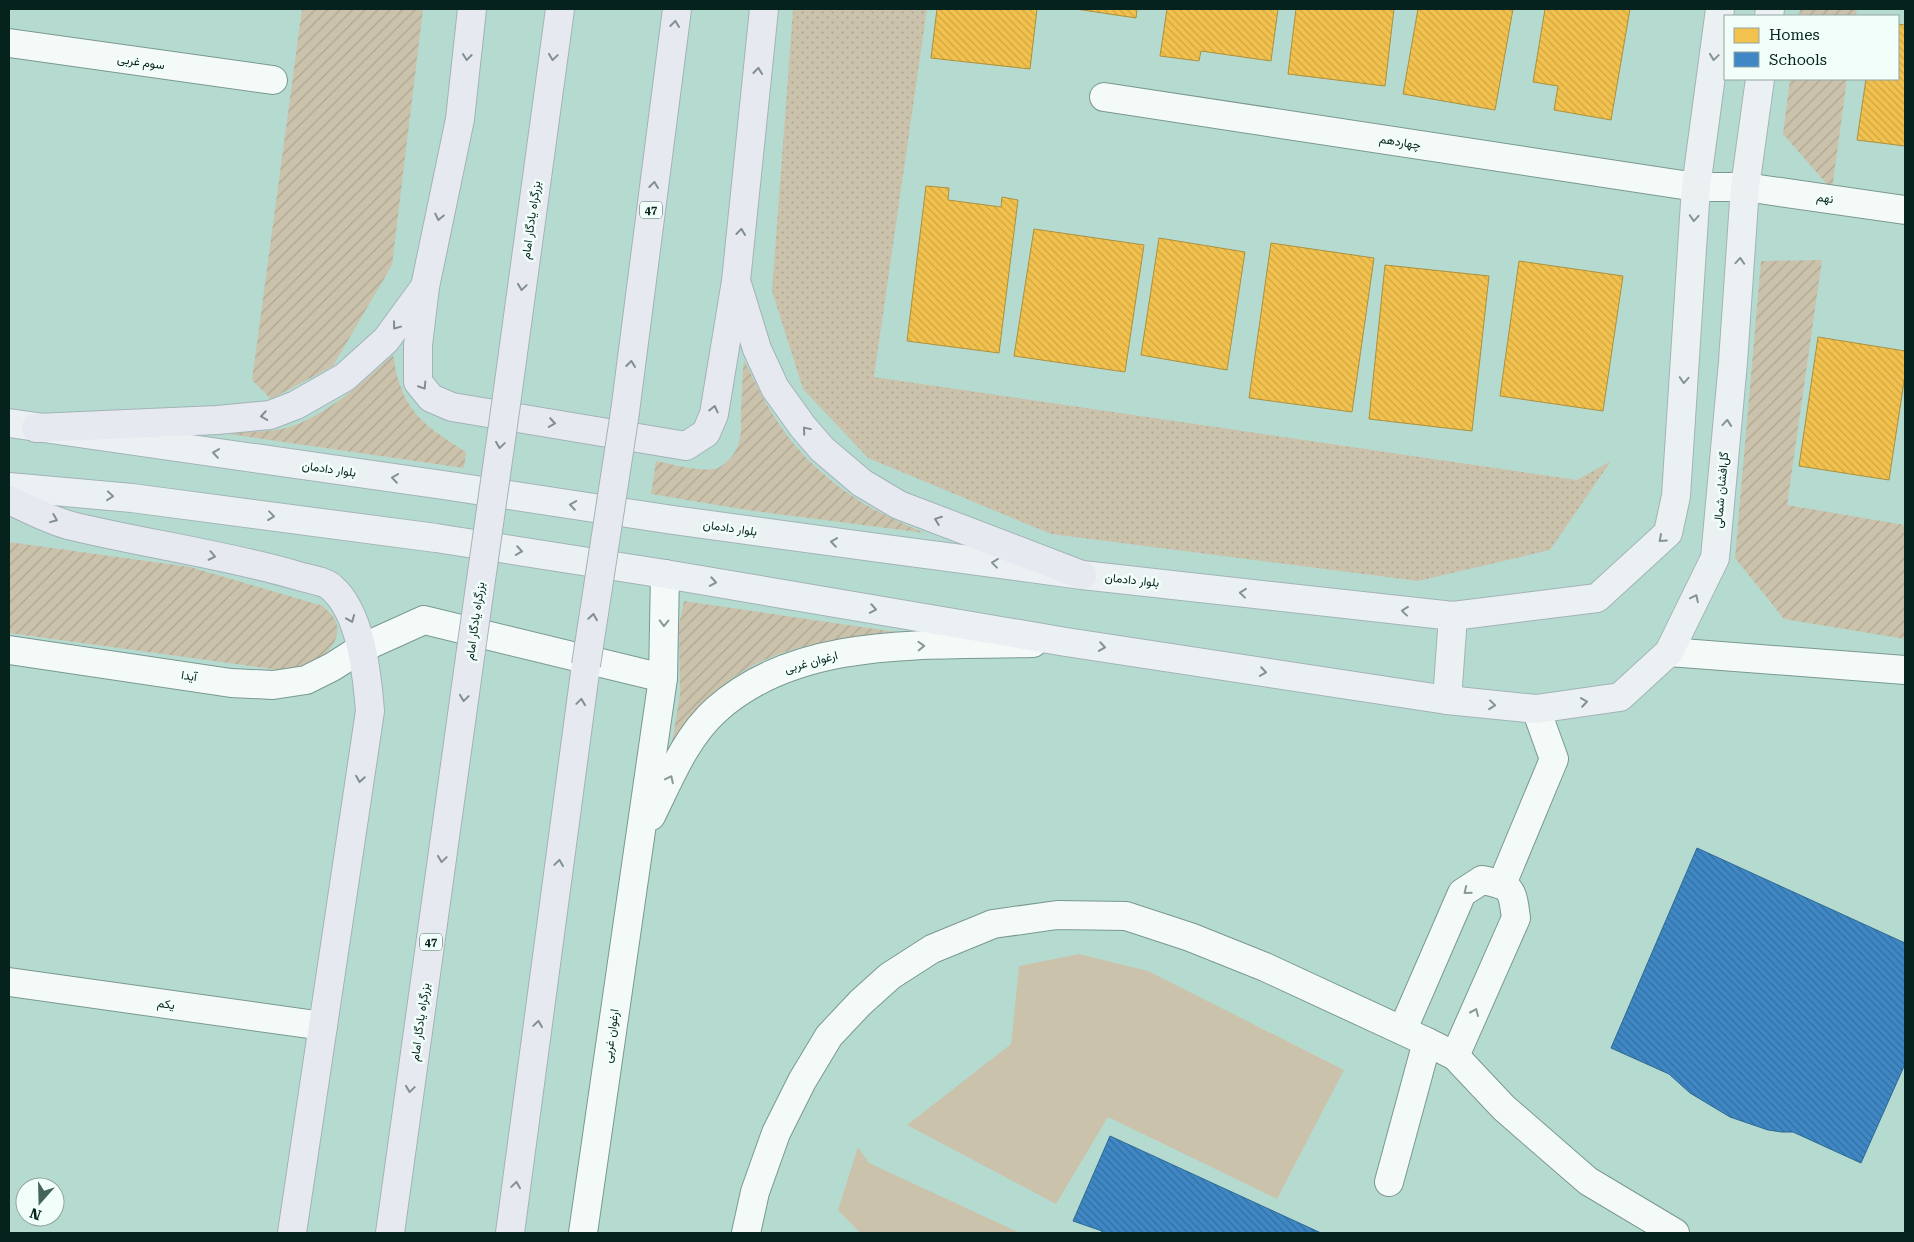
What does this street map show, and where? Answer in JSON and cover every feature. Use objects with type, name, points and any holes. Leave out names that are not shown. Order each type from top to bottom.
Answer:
[{"type":"highway","points":[[472,9],[460,119],[425,287],[418,345],[418,382],[431,398],[452,407],[686,446],[706,433],[714,414],[736,281],[764,9]]},
{"type":"highway","name":"بزرگراه یادگار امام","points":[[390,1233],[560,9]]},
{"type":"highway","name":"47","points":[[510,1233],[586,665],[625,412],[677,9]]},
{"type":"highway","points":[[736,281],[757,349],[775,388],[803,427],[822,449],[862,483],[898,505],[1082,575]]},
{"type":"highway","points":[[36,428],[237,419],[270,415],[296,405],[345,377],[386,340],[425,287]]},
{"type":"highway","points":[[9,500],[70,525],[274,569],[330,585],[344,602],[362,648],[368,679],[370,711],[292,1233]]},
{"type":"main road","points":[[9,487],[132,498],[436,538],[664,574],[1066,642],[1447,700],[1453,616],[1597,598],[1668,533],[1676,496],[1696,187],[1720,9]]},
{"type":"main road","name":"گل‌افشان شمالی","points":[[1447,700],[1536,710],[1620,697],[1669,652],[1715,558],[1733,362],[1745,187],[1760,80]]},
{"type":"main road","name":"بلوار دادمان","points":[[9,423],[443,484],[673,520],[1082,575],[1453,616]]},
{"type":"street","name":"سوم غربی","points":[[9,43],[273,80]]},
{"type":"street","name":"چهاردهم","points":[[1104,97],[1696,187],[1745,187]]},
{"type":"street","name":"نهم","points":[[1745,187],[1905,210]]},
{"type":"street","name":"ارغوان غربی","points":[[582,1233],[663,678],[664,574]]},
{"type":"street","name":"آیدا","points":[[9,650],[232,683],[273,686],[306,680],[362,648],[424,620],[663,678]]},
{"type":"street","name":"ارغوان غربی","points":[[640,838],[681,755],[698,731],[716,710],[764,677],[793,665],[837,654],[886,647],[1066,642]]},
{"type":"street","points":[[1669,652],[1905,670]]},
{"type":"street","points":[[1502,884],[1554,759],[1536,710]]},
{"type":"street","points":[[1403,1029],[1462,893],[1482,880],[1502,884],[1513,896],[1516,918],[1455,1056]]},
{"type":"street","points":[[746,1233],[755,1192],[776,1133],[802,1081],[829,1036],[860,1003],[890,976],[932,949],[993,924],[1057,915],[1126,916],[1190,937],[1265,967],[1403,1029],[1455,1056],[1504,1108],[1588,1181],[1675,1233]]},
{"type":"street","name":"یکم","points":[[9,982],[323,1026]]},
{"type":"street","points":[[1389,1182],[1427,1042]]},
{"type":"shaded area","points":[[302,9],[423,9],[392,265],[333,366],[271,399],[252,380]]},
{"type":"shaded area","points":[[793,9],[927,9],[874,377],[1577,480],[1611,461],[1550,550],[1418,581],[1051,534],[868,458],[803,389],[772,291]]},
{"type":"shaded area","points":[[1800,9],[1857,9],[1856,15],[1799,15]]},
{"type":"shaded area","points":[[1790,80],[1847,80],[1832,190],[1783,134]]},
{"type":"shaded area","points":[[1822,260],[1787,505],[1905,525],[1905,639],[1784,619],[1735,558],[1761,261]]},
{"type":"shaded area","points":[[393,355],[399,381],[411,407],[436,432],[466,452],[464,468],[222,433],[276,430],[308,420],[354,389]]},
{"type":"shaded area","points":[[744,360],[772,414],[810,462],[838,486],[867,506],[925,533],[747,510],[651,494],[656,461],[711,469],[718,468],[733,455],[741,433]]},
{"type":"shaded area","points":[[9,542],[190,567],[323,606],[334,618],[337,626],[335,640],[326,653],[313,662],[303,666],[279,670],[9,633]]},
{"type":"shaded area","points":[[684,601],[910,634],[830,641],[778,655],[754,665],[731,679],[711,697],[669,762],[680,694],[679,625]]},
{"type":"shaded area","points":[[1079,954],[1148,971],[1344,1070],[1277,1199],[1108,1117],[1056,1204],[907,1125],[1011,1044],[1019,966]]},
{"type":"shaded area","points":[[858,1147],[869,1163],[1020,1233],[860,1233],[838,1210]]},
{"type":"building: Homes","points":[[937,9],[1037,9],[1030,69],[931,58]]},
{"type":"building: Homes","points":[[1076,9],[1137,9],[1136,18]]},
{"type":"building: Homes","points":[[1167,9],[1278,9],[1271,61],[1201,51],[1199,61],[1160,56]]},
{"type":"building: Homes","points":[[1296,9],[1394,9],[1385,86],[1288,74]]},
{"type":"building: Homes","points":[[1418,9],[1513,9],[1495,110],[1403,94]]},
{"type":"building: Homes","points":[[1545,9],[1630,9],[1611,120],[1554,110],[1558,86],[1533,82]]},
{"type":"building: Homes","points":[[1899,24],[1905,25],[1905,146],[1857,140],[1866,80],[1899,80]]},
{"type":"building: Homes","points":[[926,186],[949,188],[948,200],[1001,207],[1002,197],[1018,200],[999,353],[907,341]]},
{"type":"building: Homes","points":[[1034,229],[1144,245],[1125,372],[1014,356]]},
{"type":"building: Homes","points":[[1159,238],[1245,252],[1227,370],[1141,355]]},
{"type":"building: Homes","points":[[1271,243],[1374,258],[1352,412],[1249,398]]},
{"type":"building: Homes","points":[[1519,261],[1623,276],[1603,411],[1500,396]]},
{"type":"building: Homes","points":[[1385,265],[1489,276],[1472,431],[1369,419]]},
{"type":"building: Homes","points":[[1818,337],[1905,351],[1905,375],[1889,480],[1799,466]]},
{"type":"building: Schools","points":[[1697,848],[1905,943],[1905,1064],[1861,1163],[1793,1132],[1768,1130],[1730,1117],[1690,1093],[1669,1074],[1611,1048]]},
{"type":"building: Schools","points":[[1110,1136],[1321,1233],[1100,1233],[1102,1231],[1073,1221]]}]
